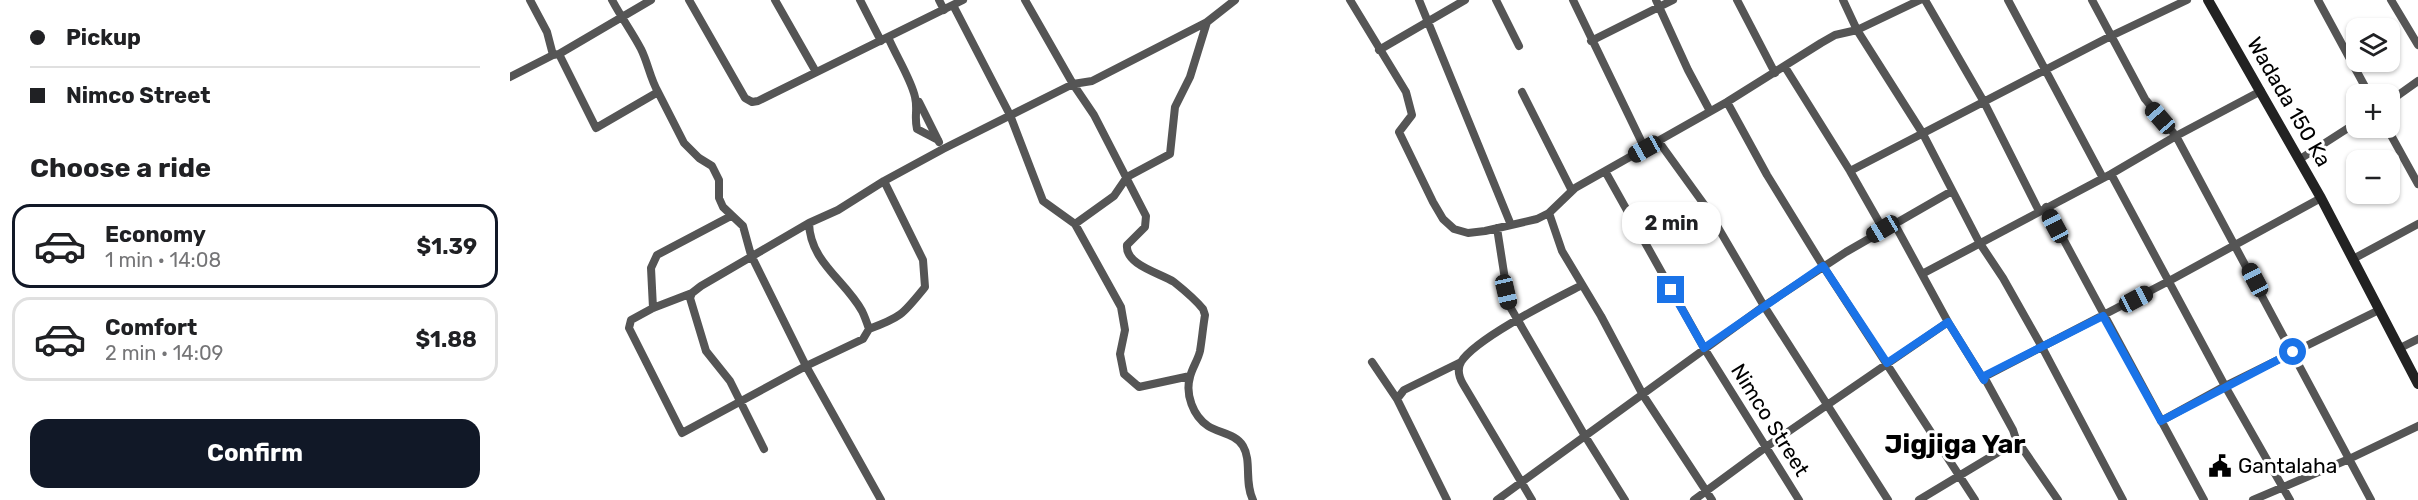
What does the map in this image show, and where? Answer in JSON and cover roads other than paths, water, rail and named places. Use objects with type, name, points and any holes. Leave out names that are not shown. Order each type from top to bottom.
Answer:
[{"type":"street","points":[[530,0],[556,55],[596,128],[658,92]]},
{"type":"street","points":[[612,0],[640,48],[648,65],[650,78],[684,143],[699,158],[712,166],[719,180],[719,198],[731,216],[743,226],[752,255],[806,366],[881,500]]},
{"type":"street","points":[[510,77],[556,55],[651,0]]},
{"type":"street","points":[[689,0],[747,100],[758,101],[963,0]]},
{"type":"street","points":[[775,0],[816,72]]},
{"type":"street","points":[[860,0],[884,39],[943,148]]},
{"type":"street","points":[[939,0],[944,10]]},
{"type":"street","points":[[1024,0],[1050,40],[1073,84],[1094,115],[1146,216],[1145,227],[1127,245],[1129,255],[1140,265],[1173,282],[1197,303],[1205,315],[1199,353],[1190,376],[1188,389],[1194,412],[1199,420],[1244,446],[1247,457],[1247,489],[1253,500]]},
{"type":"street","points":[[884,181],[923,260],[925,287],[896,320],[869,329],[862,339],[806,366],[682,433],[629,328],[631,320],[653,308],[692,293],[752,255],[838,210],[884,181],[943,148],[1073,84],[1092,81],[1207,22],[1235,0]]},
{"type":"street","points":[[1350,0],[1406,92],[1412,115],[1399,132],[1401,137],[1443,219],[1454,229],[1468,233],[1537,219],[1549,213],[1572,191],[1727,102],[1835,35],[1857,30],[1920,0]]},
{"type":"street","points":[[1419,0],[1511,225]]},
{"type":"street","points":[[1379,50],[1465,0]]},
{"type":"street","points":[[1496,0],[1519,46]]},
{"type":"street","points":[[1573,0],[1645,149]]},
{"type":"street","points":[[1591,41],[1658,4],[1673,0]]},
{"type":"street","points":[[1737,0],[1775,73]]},
{"type":"street","points":[[1842,0],[1857,30],[1923,134],[1979,242],[2003,278],[2042,347],[2123,500]]},
{"type":"street","points":[[1925,0],[1984,102],[2204,500]]},
{"type":"street","points":[[2008,0],[2169,281],[2290,500]]},
{"type":"street","points":[[2092,0],[2145,99],[2176,136],[2371,500]]},
{"type":"street","points":[[1850,171],[2111,36],[2187,0]]},
{"type":"street","name":"Wadada 150 Ka","points":[[2208,0],[2300,159],[2418,384]]},
{"type":"street","points":[[2318,0],[2364,84]]},
{"type":"street","points":[[2391,0],[2418,45]]},
{"type":"street","points":[[1658,4],[1688,70],[1710,111]]},
{"type":"street","points":[[953,5],[1010,116],[1043,201],[1074,224],[1121,307],[1125,330],[1120,354],[1124,374],[1138,387],[1190,376]]},
{"type":"street","points":[[1074,224],[1114,196],[1127,177],[1170,154],[1175,107],[1190,77],[1207,22]]},
{"type":"street","points":[[1785,67],[1883,229]]},
{"type":"street","points":[[2400,94],[2418,81]]},
{"type":"street","points":[[1922,274],[2107,176],[2260,91]]},
{"type":"street","points":[[1522,92],[1572,191]]},
{"type":"street","points":[[914,94],[917,108],[914,116],[917,129],[938,140]]},
{"type":"street","points":[[1727,102],[1767,175],[1823,266],[1975,500]]},
{"type":"street","points":[[2300,159],[2346,129]]},
{"type":"street","points":[[2393,138],[2418,184]]},
{"type":"street","points":[[1659,142],[1706,207],[1764,306],[1888,500]]},
{"type":"street","name":"Nimco Street","points":[[1605,171],[1704,348],[1799,500]]},
{"type":"street","points":[[1497,500],[1764,306],[1883,229],[1952,191]]},
{"type":"street","points":[[1984,380],[1986,375],[2103,316],[2321,198]]},
{"type":"street","points":[[1549,213],[1562,251],[1643,395],[1712,500]]},
{"type":"street","points":[[653,308],[651,268],[657,255],[731,216]]},
{"type":"street","points":[[1894,223],[1948,322],[2013,430],[2016,439],[2058,500]]},
{"type":"street","points":[[809,224],[809,238],[816,252],[862,311],[869,329]]},
{"type":"street","points":[[2354,259],[2418,224]]},
{"type":"street","points":[[1497,228],[1509,305],[1625,500]]},
{"type":"street","points":[[1532,500],[1463,384],[1458,369],[1473,349],[1517,320],[1582,285]]},
{"type":"street","points":[[692,293],[690,298],[706,351],[730,381],[765,448]]},
{"type":"street","points":[[2161,421],[2225,386],[2379,310]]},
{"type":"street","points":[[1694,500],[1766,447],[1948,322]]},
{"type":"street","points":[[2400,348],[2418,339]]},
{"type":"street","points":[[1372,362],[1397,399],[1447,500]]},
{"type":"street","points":[[1397,399],[1404,390],[1461,362]]},
{"type":"street","points":[[2253,500],[2349,459],[2418,426]]},
{"type":"street","points":[[1919,500],[2012,444],[2016,439]]},
{"type":"place","name":"Gantalaha","points":[[2220,466]]},
{"type":"district","name":"Jigjiga Yar","points":[[1955,444]]}]
